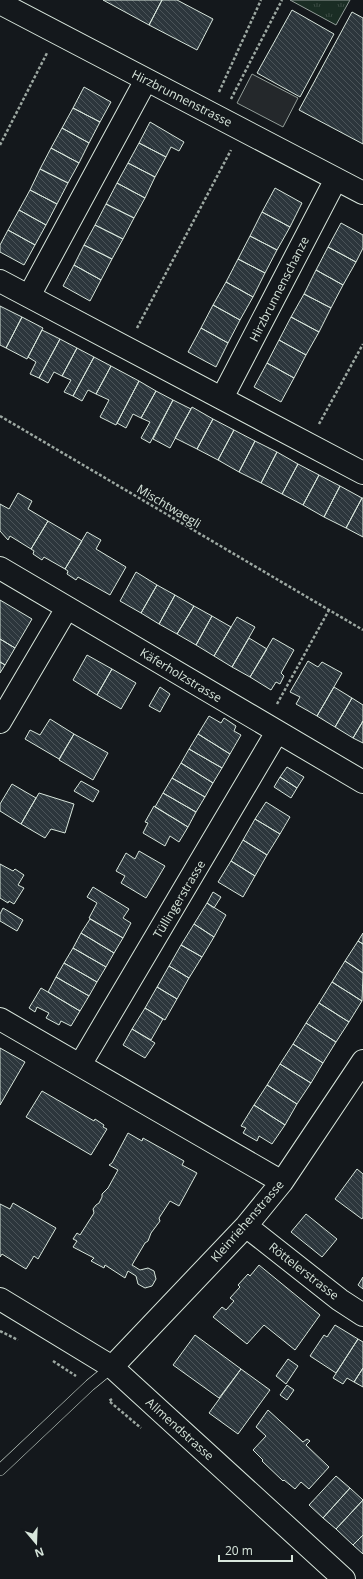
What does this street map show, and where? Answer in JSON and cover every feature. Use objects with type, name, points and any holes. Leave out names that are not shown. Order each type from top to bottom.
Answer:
[{"type":"street","name":"Hirzbrunnenstrasse","points":[[0,3],[363,193]]},
{"type":"street","points":[[29,296],[146,80]]},
{"type":"street","name":"Hirzbrunnenschanze","points":[[222,398],[336,179]]},
{"type":"street","points":[[0,281],[363,473]]},
{"type":"street","name":"Käferholzstrasse","points":[[0,568],[363,782]]},
{"type":"street","points":[[0,722],[68,608]]},
{"type":"street","name":"Tüllingerstrasse","points":[[80,1065],[277,732]]},
{"type":"street","points":[[0,1019],[282,1182]]},
{"type":"street","name":"Kleinriehenstrasse","points":[[112,1367],[246,1226],[282,1182],[363,1061]]},
{"type":"street","name":"Röttelerstrasse","points":[[246,1226],[340,1300],[363,1315]]},
{"type":"street","name":"Allmendstrasse","points":[[0,1299],[112,1367],[344,1579]]},
{"type":"lane","points":[[0,1470],[90,1385],[112,1367]]},
{"type":"path","points":[[219,92],[261,0]]},
{"type":"path","points":[[222,118],[282,0]]},
{"type":"path","points":[[0,145],[57,32]]},
{"type":"path","points":[[127,348],[242,129]]},
{"type":"path","points":[[308,444],[363,344]]},
{"type":"path","name":"Mischtwaegli","points":[[0,416],[363,630]]},
{"type":"path","points":[[277,732],[276,706],[329,610]]},
{"type":"path","points":[[0,1331],[21,1341]]},
{"type":"path","points":[[52,1360],[90,1385],[145,1432]]},
{"type":"path","points":[[109,1401],[129,1382]]},
{"type":"green space","points":[[290,0],[350,0],[336,25]]},
{"type":"shaded area","points":[[252,74],[298,98],[283,127],[237,103]]},
{"type":"building","points":[[103,0],[162,0],[149,25]]},
{"type":"building","points":[[162,0],[177,0],[213,19],[197,50],[149,25]]},
{"type":"building","points":[[292,10],[334,34],[300,97],[257,73]]},
{"type":"building","points":[[352,12],[363,18],[363,144],[299,110]]},
{"type":"building","points":[[84,87],[111,102],[100,122],[73,108]]},
{"type":"building","points":[[73,108],[100,122],[89,143],[62,128]]},
{"type":"building","points":[[150,122],[184,142],[179,151],[171,147],[166,157],[139,143]]},
{"type":"building","points":[[62,128],[89,143],[79,163],[51,148]]},
{"type":"building","points":[[139,143],[166,157],[155,177],[128,163]]},
{"type":"building","points":[[51,148],[79,163],[68,183],[40,169]]},
{"type":"building","points":[[128,163],[155,177],[145,198],[117,183]]},
{"type":"building","points":[[40,169],[68,183],[57,204],[30,190]]},
{"type":"building","points":[[117,183],[145,198],[134,218],[106,204]]},
{"type":"building","points":[[275,188],[302,203],[290,227],[262,212]]},
{"type":"building","points":[[30,190],[57,204],[46,225],[19,210]]},
{"type":"building","points":[[106,204],[134,218],[123,239],[95,225]]},
{"type":"building","points":[[19,210],[46,225],[35,245],[8,230]]},
{"type":"building","points":[[262,212],[290,227],[277,250],[250,236]]},
{"type":"building","points":[[341,223],[363,235],[363,248],[356,262],[328,247]]},
{"type":"building","points":[[95,225],[123,239],[112,259],[84,245]]},
{"type":"building","points":[[8,230],[35,245],[24,265],[0,252],[0,245]]},
{"type":"building","points":[[250,236],[277,250],[265,273],[238,259]]},
{"type":"building","points":[[84,245],[112,259],[101,280],[74,265]]},
{"type":"building","points":[[328,247],[356,262],[343,285],[316,270]]},
{"type":"building","points":[[238,259],[265,273],[253,297],[226,282]]},
{"type":"building","points":[[74,265],[101,280],[90,301],[63,286]]},
{"type":"building","points":[[316,270],[343,285],[331,308],[304,294]]},
{"type":"building","points":[[226,282],[253,297],[240,320],[213,305]]},
{"type":"building","points":[[304,294],[331,308],[319,332],[291,317]]},
{"type":"building","points":[[213,305],[240,320],[228,343],[201,328]]},
{"type":"building","points":[[0,306],[22,317],[6,348],[0,345]]},
{"type":"building","points":[[22,317],[43,328],[27,359],[6,348]]},
{"type":"building","points":[[291,317],[319,332],[306,355],[279,340]]},
{"type":"building","points":[[201,328],[228,343],[216,367],[188,352]]},
{"type":"building","points":[[42,330],[60,339],[39,378],[30,374],[36,362],[28,357]]},
{"type":"building","points":[[60,339],[77,348],[62,376],[54,372],[48,383],[39,378]]},
{"type":"building","points":[[279,340],[306,355],[294,378],[267,363]]},
{"type":"building","points":[[77,348],[94,357],[73,396],[64,392],[71,380],[62,376]]},
{"type":"building","points":[[94,357],[111,366],[96,394],[88,390],[82,401],[73,396]]},
{"type":"building","points":[[267,363],[294,378],[281,402],[254,387]]},
{"type":"building","points":[[111,366],[139,381],[116,425],[100,417],[109,400],[96,394]]},
{"type":"building","points":[[139,381],[156,391],[141,418],[133,414],[126,428],[117,423]]},
{"type":"building","points":[[156,391],[173,400],[150,443],[141,438],[150,422],[141,418]]},
{"type":"building","points":[[173,400],[191,409],[170,448],[153,439]]},
{"type":"building","points":[[192,407],[213,419],[197,449],[175,438]]},
{"type":"building","points":[[213,419],[234,430],[218,460],[197,449]]},
{"type":"building","points":[[234,430],[255,441],[239,472],[218,460]]},
{"type":"building","points":[[255,441],[277,452],[261,483],[239,472]]},
{"type":"building","points":[[277,452],[298,464],[282,494],[261,483]]},
{"type":"building","points":[[298,464],[319,475],[303,505],[282,494]]},
{"type":"building","points":[[319,475],[340,486],[324,517],[303,505]]},
{"type":"building","points":[[340,486],[362,498],[346,528],[324,517]]},
{"type":"building","points":[[18,493],[32,501],[28,509],[48,521],[31,549],[10,536],[8,540],[0,531],[0,504],[9,509]]},
{"type":"building","points":[[363,498],[363,537],[346,528]]},
{"type":"building","points":[[48,521],[82,541],[65,569],[44,557],[42,560],[33,554],[34,551],[31,549]]},
{"type":"building","points":[[87,532],[101,540],[96,549],[126,567],[110,595],[78,577],[76,580],[67,574],[68,571],[65,569]]},
{"type":"building","points":[[136,572],[157,585],[141,613],[120,601]]},
{"type":"building","points":[[157,585],[175,595],[159,624],[141,613]]},
{"type":"building","points":[[175,595],[194,606],[177,634],[159,624]]},
{"type":"building","points":[[0,600],[32,619],[15,648],[0,639]]},
{"type":"building","points":[[194,606],[212,616],[196,645],[177,634]]},
{"type":"building","points":[[212,616],[231,627],[214,656],[196,645]]},
{"type":"building","points":[[237,617],[255,627],[232,667],[214,656]]},
{"type":"building","points":[[249,638],[267,649],[250,677],[232,667]]},
{"type":"building","points":[[273,638],[294,650],[281,673],[284,676],[280,684],[276,682],[271,690],[250,677]]},
{"type":"building","points":[[0,639],[15,648],[5,665],[0,662]]},
{"type":"building","points":[[87,655],[112,669],[97,695],[73,680]]},
{"type":"building","points":[[308,661],[318,667],[322,662],[342,673],[317,716],[296,704],[300,697],[290,692]]},
{"type":"building","points":[[0,662],[5,665],[0,673]]},
{"type":"building","points":[[112,669],[136,683],[121,709],[97,695]]},
{"type":"building","points":[[160,687],[170,694],[160,712],[149,706]]},
{"type":"building","points":[[334,687],[352,698],[335,727],[317,716]]},
{"type":"building","points":[[352,698],[363,705],[363,721],[353,738],[335,727]]},
{"type":"building","points":[[209,716],[221,723],[224,718],[236,726],[234,731],[241,735],[230,754],[198,734]]},
{"type":"building","points":[[50,719],[74,734],[59,759],[25,739],[30,730],[40,735]]},
{"type":"building","points":[[363,721],[363,743],[353,738]]},
{"type":"building","points":[[74,734],[108,753],[93,780],[59,760]]},
{"type":"building","points":[[198,734],[230,754],[222,768],[189,749]]},
{"type":"building","points":[[189,749],[222,768],[213,783],[181,763]]},
{"type":"building","points":[[181,763],[213,783],[205,797],[172,778]]},
{"type":"building","points":[[287,767],[304,777],[297,788],[280,777]]},
{"type":"building","points":[[280,777],[297,788],[291,798],[274,787]]},
{"type":"building","points":[[172,778],[205,797],[196,812],[163,793]]},
{"type":"building","points":[[81,781],[99,791],[93,802],[74,791]]},
{"type":"building","points":[[12,784],[36,798],[21,824],[0,811],[0,804]]},
{"type":"building","points":[[39,793],[74,804],[65,833],[51,829],[45,838],[21,824]]},
{"type":"building","points":[[163,793],[196,812],[188,827],[155,807]]},
{"type":"building","points":[[266,802],[290,817],[280,834],[255,819]]},
{"type":"building","points":[[154,806],[188,827],[179,842],[170,836],[165,846],[143,833],[148,823],[145,822]]},
{"type":"building","points":[[255,819],[280,834],[267,855],[243,840]]},
{"type":"building","points":[[243,840],[267,855],[255,876],[231,861]]},
{"type":"building","points":[[139,851],[165,866],[146,898],[121,883],[125,876],[116,871],[126,853],[135,859]]},
{"type":"building","points":[[231,861],[255,876],[243,897],[218,882]]},
{"type":"building","points":[[0,864],[13,871],[15,869],[24,875],[18,885],[24,888],[14,904],[9,901],[8,903],[0,898]]},
{"type":"building","points":[[93,887],[129,909],[123,918],[131,923],[123,938],[89,918],[97,903],[87,897]]},
{"type":"building","points":[[213,892],[221,897],[214,908],[207,903]]},
{"type":"building","points":[[207,903],[226,915],[214,937],[194,924]]},
{"type":"building","points":[[3,908],[23,920],[17,931],[0,921],[0,914]]},
{"type":"building","points":[[90,919],[123,938],[114,953],[81,933]]},
{"type":"building","points":[[194,924],[214,937],[202,957],[181,945]]},
{"type":"building","points":[[81,933],[114,953],[106,967],[73,948]]},
{"type":"building","points":[[363,933],[363,944],[358,941]]},
{"type":"building","points":[[358,941],[363,944],[363,973],[345,961]]},
{"type":"building","points":[[181,945],[202,957],[189,978],[169,966]]},
{"type":"building","points":[[73,948],[106,967],[97,982],[64,963]]},
{"type":"building","points":[[345,961],[363,973],[362,1001],[332,982]]},
{"type":"building","points":[[64,963],[97,982],[89,996],[56,977]]},
{"type":"building","points":[[169,966],[189,978],[177,999],[157,987]]},
{"type":"building","points":[[56,977],[89,996],[80,1011],[48,992]]},
{"type":"building","points":[[332,982],[362,1001],[349,1022],[319,1003]]},
{"type":"building","points":[[157,987],[177,999],[165,1020],[145,1008]]},
{"type":"building","points":[[41,988],[80,1011],[71,1026],[61,1021],[59,1025],[46,1018],[49,1013],[37,1007],[35,1012],[29,1008]]},
{"type":"building","points":[[319,1003],[349,1022],[336,1042],[306,1023]]},
{"type":"building","points":[[145,1008],[163,1019],[151,1040],[132,1029]]},
{"type":"building","points":[[306,1023],[336,1042],[323,1063],[293,1044]]},
{"type":"building","points":[[132,1029],[155,1043],[145,1058],[123,1045]]},
{"type":"building","points":[[293,1044],[323,1063],[311,1083],[280,1064]]},
{"type":"building","points":[[0,1048],[25,1062],[0,1105]]},
{"type":"building","points":[[280,1064],[311,1083],[297,1104],[267,1085]]},
{"type":"building","points":[[267,1085],[297,1104],[285,1125],[254,1105]]},
{"type":"building","points":[[42,1091],[94,1121],[95,1119],[104,1125],[103,1127],[107,1129],[91,1155],[26,1117]]},
{"type":"building","points":[[254,1105],[285,1125],[272,1144],[259,1136],[257,1141],[243,1133],[246,1128],[241,1126]]},
{"type":"building","points":[[128,1133],[142,1141],[143,1138],[184,1161],[182,1165],[197,1173],[179,1206],[170,1201],[159,1218],[160,1221],[132,1265],[140,1270],[148,1268],[154,1271],[156,1279],[152,1286],[145,1288],[138,1284],[136,1276],[128,1271],[125,1278],[105,1265],[104,1268],[91,1261],[94,1258],[73,1247],[77,1241],[73,1239],[77,1233],[80,1235],[94,1213],[93,1209],[99,1203],[102,1194],[108,1188],[118,1170],[109,1165],[112,1163]]},
{"type":"building","points":[[357,1169],[363,1174],[362,1219],[335,1199]]},
{"type":"building","points":[[13,1203],[56,1228],[38,1259],[34,1256],[26,1269],[2,1254],[0,1257],[0,1204],[10,1209]]},
{"type":"building","points":[[306,1214],[337,1239],[322,1257],[291,1232]]},
{"type":"building","points":[[259,1265],[320,1315],[295,1350],[264,1325],[247,1344],[213,1317],[222,1307],[226,1310],[234,1301],[230,1298],[240,1287],[238,1285],[248,1274],[250,1276]]},
{"type":"building","points":[[363,1277],[363,1289],[358,1285]]},
{"type":"building","points":[[335,1325],[358,1339],[336,1373],[310,1356],[324,1335],[327,1337]]},
{"type":"building","points":[[195,1335],[241,1369],[219,1398],[173,1365]]},
{"type":"building","points":[[358,1339],[363,1342],[363,1368],[354,1382],[347,1378],[343,1384],[333,1378]]},
{"type":"building","points":[[288,1359],[298,1366],[286,1384],[276,1376]]},
{"type":"building","points":[[363,1368],[363,1387],[354,1382]]},
{"type":"building","points":[[241,1369],[270,1390],[238,1434],[209,1413]]},
{"type":"building","points":[[287,1385],[294,1390],[287,1400],[280,1395]]},
{"type":"building","points":[[268,1410],[303,1442],[307,1439],[310,1441],[306,1445],[329,1467],[309,1489],[301,1482],[295,1489],[284,1480],[283,1481],[253,1450],[266,1436],[256,1427]]},
{"type":"building","points":[[336,1476],[350,1488],[323,1518],[309,1505]]},
{"type":"building","points":[[350,1488],[363,1500],[336,1529],[323,1518]]},
{"type":"building","points":[[363,1500],[363,1535],[353,1545],[336,1529]]},
{"type":"building","points":[[363,1535],[363,1554],[353,1545]]}]
